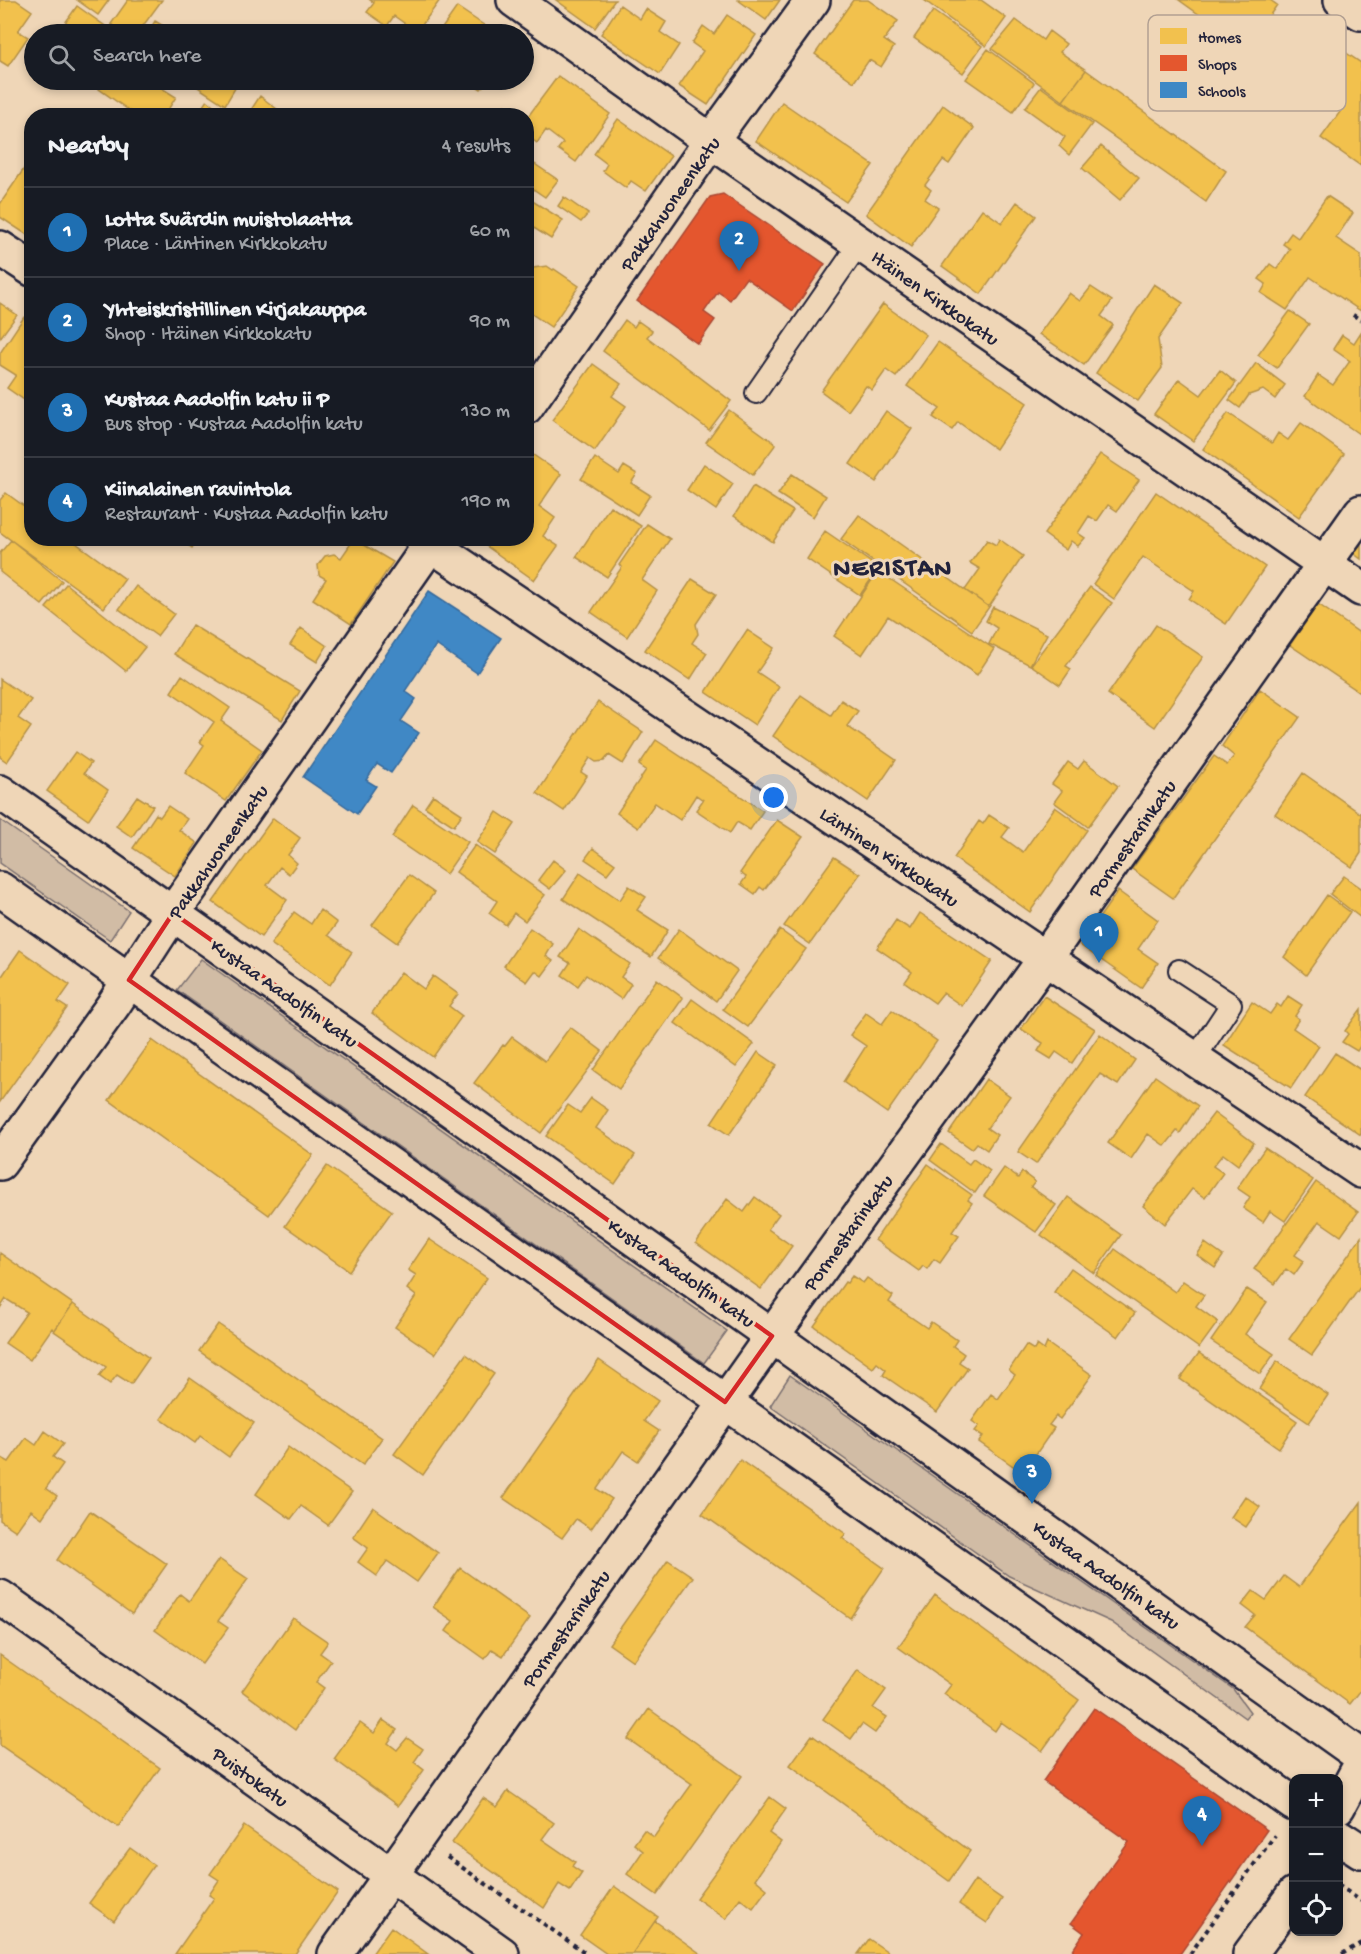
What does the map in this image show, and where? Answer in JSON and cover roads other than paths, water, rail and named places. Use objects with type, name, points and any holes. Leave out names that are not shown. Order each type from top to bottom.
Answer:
[{"type":"street","name":"Itäinen Kirkkokatu","points":[[514,0],[711,141],[1361,590]]},
{"type":"street","name":"Pakkahuoneenkatu","points":[[534,395],[711,141],[813,0]]},
{"type":"street","points":[[1341,0],[1361,13]]},
{"type":"street","points":[[0,248],[24,264]]},
{"type":"street","name":"Pormestarinkatu","points":[[335,1954],[725,1402],[1044,960],[1361,512]]},
{"type":"street","name":"Pakkahuoneenkatu","points":[[0,1163],[129,980],[426,546]]},
{"type":"street","name":"Läntinen Kirkkokatu","points":[[436,546],[1044,960],[1361,1171]]},
{"type":"street","name":"Kustaa Aadolfin katu","points":[[0,792],[772,1336],[1361,1756]]},
{"type":"street","points":[[0,889],[725,1402],[1287,1816]]},
{"type":"street","name":"Puistokatu","points":[[0,1597],[502,1954]]},
{"type":"street","points":[[1343,1798],[1361,1764]]},
{"type":"street","points":[[1343,1839],[1361,1851]]},
{"type":"street","points":[[1250,1954],[1289,1900]]},
{"type":"lane","points":[[756,393],[859,244]]},
{"type":"lane","points":[[1179,970],[1231,1004],[1194,1060]]},
{"type":"place","name":"Yhteiskristillinen Kirjakauppa","points":[[739,271]]},
{"type":"place","name":"Lotta Svärdin muistolaatta","points":[[1099,963]]},
{"type":"place","name":"Kustaa Aadolfin katu ii P","points":[[1032,1504]]},
{"type":"place","name":"Kiinalainen ravintola","points":[[1202,1846]]},
{"type":"district","name":"NERISTAN","points":[[893,566]]}]
